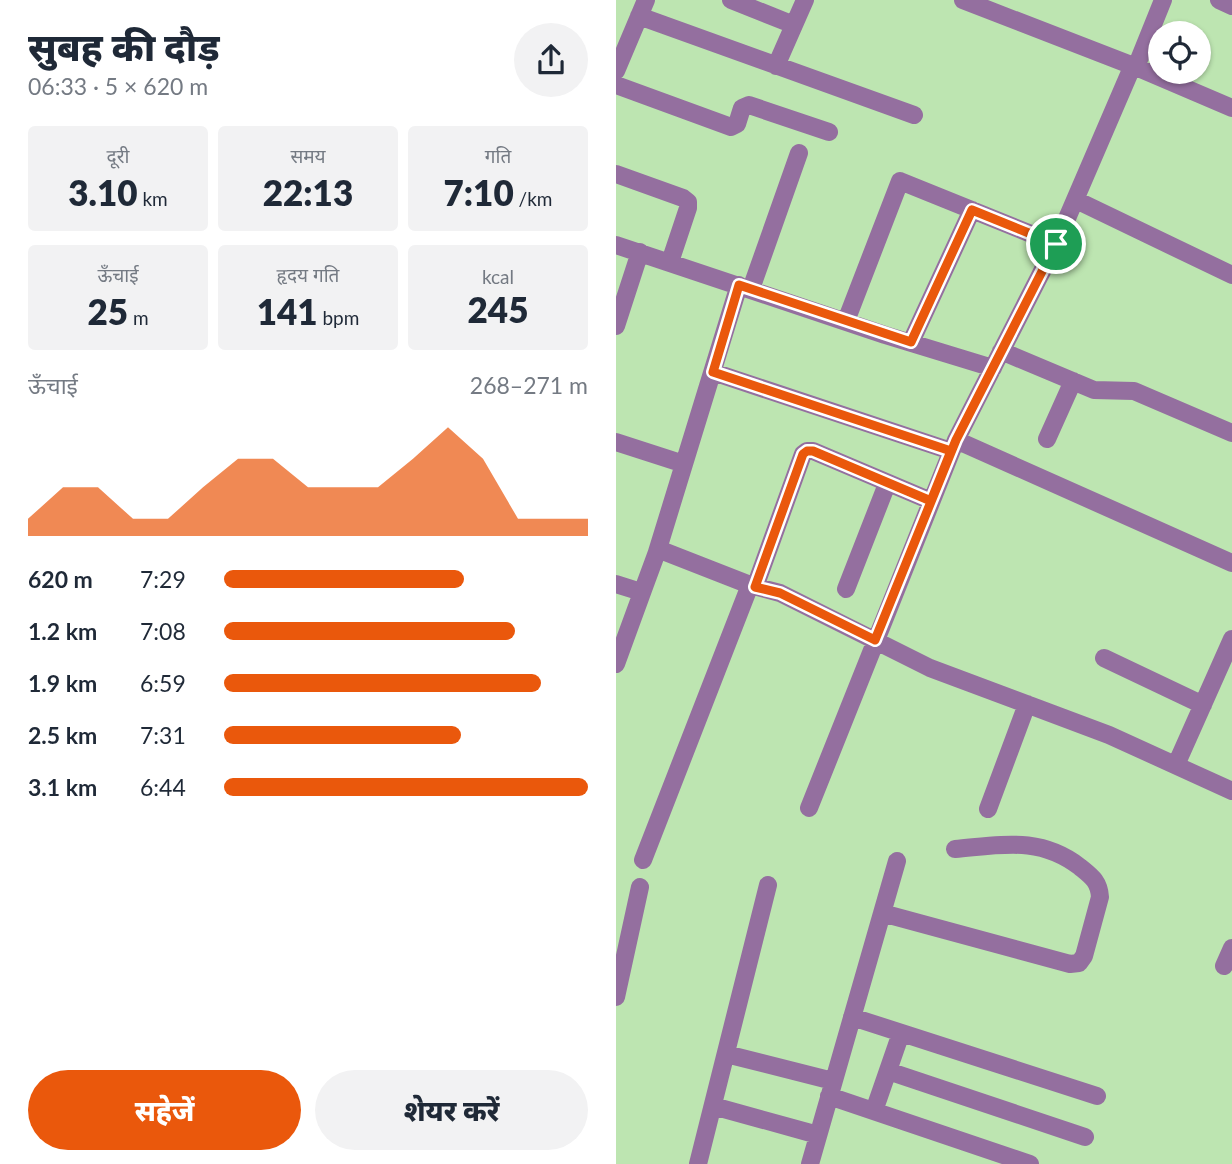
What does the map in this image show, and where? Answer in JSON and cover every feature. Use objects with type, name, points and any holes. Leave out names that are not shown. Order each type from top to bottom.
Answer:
[{"type":"street","points":[[732,0],[794,25]]},
{"type":"street","points":[[776,66],[805,0]]},
{"type":"street","points":[[962,0],[1135,66],[1232,108]]},
{"type":"street","points":[[809,808],[953,446],[1056,244],[1163,0]]},
{"type":"street","points":[[1219,0],[1232,6]]},
{"type":"street","points":[[616,71],[641,5],[776,66],[914,115]]},
{"type":"street","points":[[616,85],[731,127],[737,124],[742,108],[749,105],[829,132]]},
{"type":"street","points":[[616,664],[657,552],[713,372],[799,153]]},
{"type":"street","points":[[616,174],[688,202],[670,262]]},
{"type":"street","points":[[846,321],[901,181],[1056,244]]},
{"type":"street","points":[[1076,200],[1232,275]]},
{"type":"street","points":[[911,342],[972,210]]},
{"type":"street","points":[[616,245],[911,342],[997,360],[1073,380],[1101,391],[1134,391],[1232,433]]},
{"type":"street","points":[[616,326],[640,252]]},
{"type":"street","points":[[713,372],[953,446],[1232,563]]},
{"type":"street","points":[[1047,439],[1073,380]]},
{"type":"street","points":[[616,443],[684,464]]},
{"type":"street","points":[[643,860],[803,454],[813,451],[931,501]]},
{"type":"street","points":[[846,589],[887,484]]},
{"type":"street","points":[[657,552],[663,551],[753,586],[780,593],[930,668],[1109,735],[1232,791]]},
{"type":"street","points":[[616,584],[643,590]]},
{"type":"street","points":[[1176,765],[1203,705],[1227,665],[1232,639]]},
{"type":"street","points":[[1104,658],[1203,705]]},
{"type":"street","points":[[988,809],[1027,704]]},
{"type":"street","points":[[882,913],[1070,964],[1079,963],[1084,956],[1100,897],[1094,878],[1066,856],[1036,845],[955,849]]},
{"type":"street","points":[[810,1164],[897,861]]},
{"type":"street","points":[[698,1164],[768,886]]},
{"type":"street","points":[[616,997],[640,887]]},
{"type":"street","points":[[1224,966],[1232,948]]},
{"type":"street","points":[[852,1017],[1097,1096]]},
{"type":"street","points":[[874,1111],[901,1033]]},
{"type":"street","points":[[726,1054],[831,1088],[874,1111],[1030,1164]]},
{"type":"street","points":[[888,1071],[1085,1138]]},
{"type":"street","points":[[713,1106],[818,1135]]},
{"type":"route","points":[[972,210],[1056,244],[956,440],[875,640],[780,593],[755,587],[803,454],[807,451],[813,451],[931,501],[951,451],[713,372],[739,285],[911,342],[972,210]]}]
